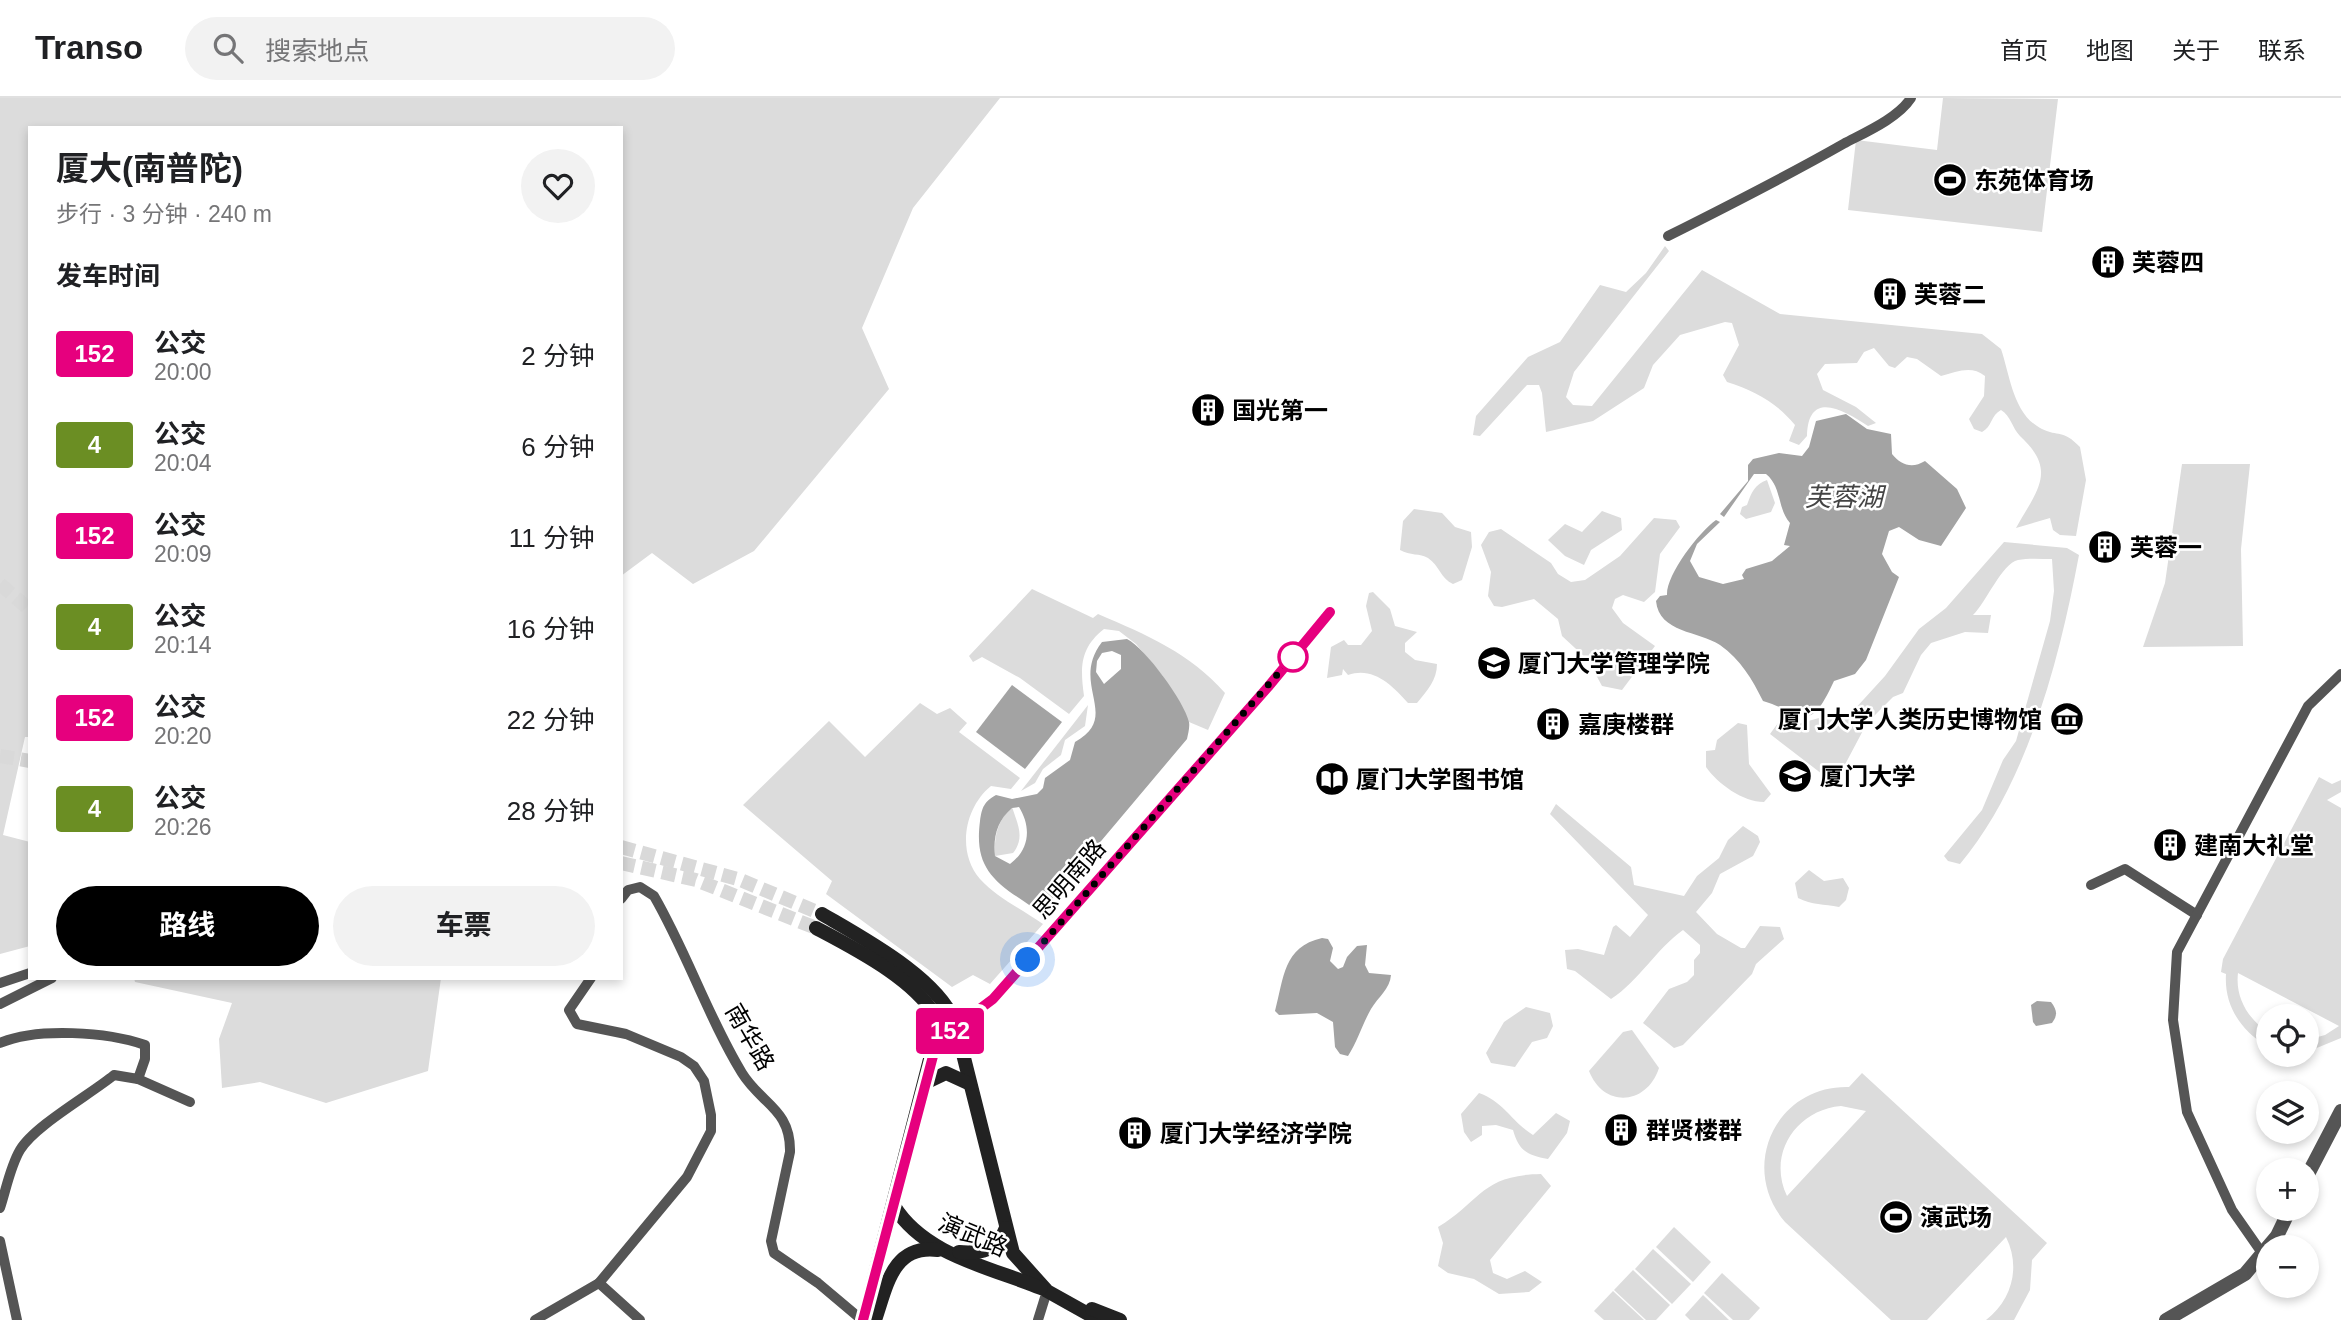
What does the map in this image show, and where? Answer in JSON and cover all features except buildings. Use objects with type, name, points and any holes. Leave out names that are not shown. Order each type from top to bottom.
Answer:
[{"type":"main road","points":[[863,1320],[937,1041],[939,1024],[934,1012],[922,998],[819,921],[884,952],[947,1004],[956,1026],[1013,1253],[1047,1291]]},
{"type":"main road","points":[[925,1083],[946,1073],[970,1084]]},
{"type":"main road","name":"演武路","points":[[894,1206],[914,1233],[948,1252],[1120,1320]]},
{"type":"main road","points":[[875,1320],[893,1268],[901,1259],[918,1250],[983,1251],[996,1246],[1006,1228]]},
{"type":"main road","name":"演武路","points":[[1047,1291],[1099,1320]]},
{"type":"street","points":[[1668,236],[1774,184],[1871,129],[1907,104],[1911,98]]},
{"type":"street","name":"思明南路","points":[[937,1041],[993,999],[1268,687],[1330,612]]},
{"type":"street","points":[[2256,1244],[2232,1210],[2187,1112],[2173,1020],[2177,952],[2308,706],[2341,674]]},
{"type":"street","points":[[2091,885],[2125,869],[2197,915]]},
{"type":"street","name":"南华路","points":[[623,896],[628,890],[640,887],[654,896],[744,1076],[783,1117],[791,1138],[771,1241],[774,1253],[818,1283],[863,1320]]},
{"type":"street","points":[[0,983],[28,974]]},
{"type":"street","points":[[0,1004],[48,980]]},
{"type":"street","points":[[535,1320],[599,1283],[687,1177],[711,1131],[711,1115],[704,1081],[694,1066],[681,1057],[626,1034],[587,1028],[571,1018],[572,1003],[589,980]]},
{"type":"street","points":[[0,1042],[15,1036],[101,1034],[133,1040],[145,1045],[145,1059],[138,1079]]},
{"type":"street","points":[[0,1208],[20,1149],[67,1107],[85,1099],[114,1075],[138,1079],[190,1102]]},
{"type":"street","points":[[2316,1158],[2341,1111]]},
{"type":"street","points":[[0,1241],[17,1320]]},
{"type":"street","points":[[2166,1320],[2245,1274],[2256,1260]]},
{"type":"street","points":[[599,1283],[640,1320]]},
{"type":"street","points":[[1038,1320],[1047,1291]]},
{"type":"shaded area","points":[[0,98],[1000,98],[913,208],[862,328],[889,389],[754,551],[693,584],[652,553],[623,575],[623,126],[28,126],[28,737],[25,737],[3,835],[28,841],[28,947],[0,954]]},
{"type":"shaded area","name":"东苑体育场","points":[[1943,98],[2058,99],[2042,232],[1848,210],[1856,140],[1937,150]]},
{"type":"shaded area","points":[[1665,246],[1669,251],[1574,372],[1566,397],[1573,405],[1592,406],[1702,270],[1780,314],[1982,334],[2001,349],[2014,394],[2032,423],[2065,436],[2080,447],[2086,480],[2076,536],[2060,535],[2053,530],[2050,518],[2016,528],[2037,491],[2041,470],[2032,448],[2017,433],[2001,410],[1985,430],[1982,432],[1974,429],[1969,419],[1984,396],[1985,376],[1964,370],[1941,376],[1917,359],[1907,357],[1895,368],[1889,366],[1874,348],[1864,352],[1857,363],[1825,364],[1817,374],[1823,390],[1856,407],[1876,423],[1868,426],[1838,410],[1820,408],[1814,412],[1809,421],[1807,436],[1799,445],[1789,441],[1795,425],[1780,410],[1756,393],[1727,382],[1723,375],[1739,345],[1732,323],[1725,322],[1680,335],[1653,365],[1644,388],[1593,421],[1546,432],[1539,385],[1527,385],[1480,436],[1473,435],[1476,416],[1528,357],[1560,342],[1600,285],[1626,292],[1646,273]]},
{"type":"shaded area","points":[[2182,464],[2250,464],[2241,549],[2243,646],[2143,647],[2165,583]]},
{"type":"shaded area","points":[[1767,480],[1775,503],[1771,512],[1746,519],[1740,514],[1742,507],[1747,505],[1756,487]]},
{"type":"shaded area","points":[[1414,509],[1442,513],[1455,527],[1471,532],[1472,547],[1462,580],[1453,584],[1428,558],[1400,550],[1403,521]]},
{"type":"shaded area","points":[[1602,511],[1621,518],[1622,530],[1591,550],[1584,565],[1565,556],[1548,540],[1565,524],[1582,532]]},
{"type":"shaded area","points":[[1654,518],[1676,520],[1680,527],[1660,554],[1655,592],[1644,602],[1623,595],[1615,599],[1612,608],[1623,623],[1655,646],[1622,690],[1602,686],[1588,660],[1562,636],[1558,619],[1534,599],[1502,607],[1494,606],[1488,596],[1491,572],[1481,545],[1489,532],[1501,529],[1551,563],[1558,574],[1571,582],[1585,580],[1620,556]]},
{"type":"shaded area","points":[[2004,542],[2067,548],[2079,555],[2051,676],[2023,758],[1984,832],[1960,864],[1948,861],[1944,856],[1982,810],[2003,760],[2016,741],[2050,621],[2054,591],[2052,559],[2018,560],[2006,568],[1973,615],[1991,615],[1988,633],[1965,632],[1931,643],[1921,655],[1903,693],[1893,697],[1867,723],[1840,774],[1831,777],[1822,774],[1770,734],[1778,723],[1790,726],[1830,715],[1842,717],[1853,711],[1885,676],[1919,629],[1946,608]]},
{"type":"shaded area","points":[[1032,589],[1093,618],[1098,614],[1167,646],[1212,679],[1225,693],[1208,730],[1189,722],[1162,675],[1136,644],[1119,631],[1104,629],[1090,643],[1082,667],[1084,696],[1069,714],[1020,678],[982,657],[973,662],[969,656]]},
{"type":"shaded area","points":[[1373,592],[1390,609],[1395,626],[1417,632],[1405,643],[1405,652],[1415,660],[1437,664],[1428,690],[1417,703],[1408,703],[1389,684],[1374,675],[1348,675],[1343,669],[1342,675],[1327,678],[1331,647],[1344,640],[1348,645],[1361,645],[1372,631],[1366,606],[1369,593]]},
{"type":"shaded area","points":[[920,703],[937,714],[950,708],[967,723],[959,732],[1020,778],[1011,789],[991,786],[975,805],[967,830],[968,856],[980,879],[986,886],[1043,924],[990,984],[973,975],[952,987],[826,894],[832,881],[743,805],[829,721],[865,757]]},
{"type":"shaded area","points":[[1088,705],[1085,726],[1065,740],[1061,755],[1043,769],[1035,783],[1021,791]]},
{"type":"shaded area","points":[[1738,723],[1747,725],[1749,764],[1771,794],[1764,802],[1748,799],[1732,791],[1706,767],[1706,751],[1715,750],[1717,740]]},
{"type":"shaded area","points":[[2319,777],[2332,784],[2341,780],[2341,792],[2327,800],[2341,808],[2341,1038],[2319,1047],[2319,1037],[2339,1026],[2319,1016],[2319,1004],[2297,1004],[2238,973],[2241,999],[2256,1023],[2256,1039],[2241,1024],[2231,1006],[2226,974],[2221,972],[2223,959]]},
{"type":"shaded area","points":[[1556,804],[1631,867],[1634,885],[1684,896],[1697,876],[1719,858],[1728,840],[1743,826],[1758,836],[1760,842],[1753,856],[1720,874],[1712,893],[1696,912],[1717,934],[1741,948],[1745,948],[1760,926],[1780,927],[1784,939],[1756,964],[1752,974],[1683,1045],[1674,1048],[1643,1023],[1669,989],[1687,982],[1694,975],[1694,960],[1700,953],[1700,945],[1683,930],[1611,999],[1575,971],[1567,969],[1565,950],[1578,949],[1604,955],[1613,927],[1616,925],[1630,937],[1648,915],[1550,814]]},
{"type":"shaded area","points":[[1012,807],[1019,831],[1019,842],[1013,853],[995,856],[998,830]]},
{"type":"shaded area","points":[[1809,870],[1824,881],[1843,878],[1849,888],[1846,900],[1839,907],[1798,898],[1795,883]]},
{"type":"shaded area","points":[[441,980],[428,1071],[326,1103],[260,1082],[222,1088],[219,1039],[232,1003],[135,982]]},
{"type":"shaded area","points":[[1526,1007],[1550,1013],[1553,1026],[1547,1038],[1532,1042],[1515,1067],[1491,1063],[1486,1053],[1504,1022]]},
{"type":"shaded area","points":[[1632,1030],[1659,1068],[1653,1080],[1636,1095],[1615,1097],[1596,1083],[1589,1071],[1623,1032]]},
{"type":"shaded area","points":[[1862,1073],[2047,1243],[2032,1260],[2030,1290],[2014,1320],[1986,1320],[2002,1303],[2011,1282],[2013,1260],[2006,1237],[1927,1320],[1891,1320],[1785,1222],[1771,1200],[1765,1177],[1765,1155],[1772,1133],[1784,1114],[1802,1100],[1823,1090],[1849,1087]],"holes":[[[1841,1106],[1866,1111],[1787,1196],[1782,1180],[1783,1150],[1799,1125],[1825,1109]]]},
{"type":"shaded area","points":[[1479,1093],[1495,1101],[1533,1135],[1556,1113],[1570,1121],[1567,1133],[1548,1159],[1525,1151],[1518,1143],[1513,1130],[1496,1125],[1482,1126],[1482,1135],[1471,1142],[1464,1132],[1461,1114]]},
{"type":"shaded area","points":[[1541,1174],[1551,1186],[1490,1260],[1493,1273],[1507,1279],[1525,1271],[1542,1282],[1529,1292],[1499,1294],[1474,1279],[1448,1273],[1438,1266],[1443,1243],[1438,1227],[1493,1184],[1521,1175]]},
{"type":"shaded area","points":[[1674,1227],[1711,1262],[1693,1282],[1656,1247]]},
{"type":"shaded area","points":[[1653,1249],[1691,1284],[1672,1304],[1635,1269]]},
{"type":"shaded area","points":[[1633,1270],[1670,1305],[1656,1320],[1646,1320],[1614,1290]]},
{"type":"shaded area","points":[[1722,1273],[1760,1308],[1749,1320],[1733,1320],[1704,1293]]},
{"type":"shaded area","points":[[1613,1291],[1644,1320],[1604,1320],[1594,1311]]},
{"type":"shaded area","points":[[1703,1295],[1729,1320],[1690,1320],[1685,1315]]},
{"type":"water","name":"芙蓉湖","points":[[1846,414],[1867,429],[1891,434],[1892,454],[1895,458],[1911,465],[1925,461],[1957,489],[1966,508],[1941,546],[1919,540],[1899,527],[1889,531],[1882,554],[1892,572],[1899,577],[1866,660],[1855,674],[1834,681],[1818,709],[1812,714],[1797,715],[1763,701],[1755,685],[1734,657],[1711,640],[1672,625],[1659,612],[1656,601],[1660,596],[1667,595],[1672,577],[1685,555],[1716,520],[1720,522],[1697,544],[1690,561],[1699,577],[1723,584],[1744,579],[1742,575],[1746,569],[1772,561],[1790,546],[1784,545],[1790,523],[1783,511],[1775,485],[1766,474],[1754,474],[1724,517],[1720,514],[1748,481],[1748,465],[1753,459],[1779,453],[1802,456],[1809,447],[1816,421]]},
{"type":"water","points":[[1127,639],[1154,664],[1186,713],[1189,724],[1187,739],[1043,910],[1040,910],[1008,890],[991,875],[979,847],[982,812],[984,805],[996,795],[1012,799],[1037,794],[1043,788],[1045,778],[1070,760],[1075,742],[1088,732],[1094,721],[1090,672],[1093,658],[1102,642]],"holes":[[[1112,651],[1121,655],[1121,669],[1104,684],[1096,672],[1097,661],[1102,653]],[[1019,807],[1026,823],[1025,845],[1010,864],[995,856],[995,842],[1000,824],[1007,813],[1012,808]]]},
{"type":"water","points":[[1012,685],[1062,722],[1025,769],[976,732]]},
{"type":"water","points":[[1328,939],[1333,948],[1330,961],[1338,969],[1343,967],[1347,957],[1357,946],[1367,945],[1365,965],[1369,973],[1391,975],[1348,1056],[1340,1054],[1335,1047],[1333,1022],[1317,1013],[1279,1015],[1275,1011],[1292,956],[1309,942]]},
{"type":"water","points":[[2037,1001],[2051,1002],[2056,1010],[2052,1023],[2036,1026],[2033,1022],[2031,1005]]},
{"type":"tunnel","points":[[0,584],[28,608]]},
{"type":"tunnel","points":[[0,756],[28,761]]},
{"type":"tunnel","points":[[623,848],[738,879],[822,914]]},
{"type":"tunnel","points":[[623,863],[696,880],[816,928]]},
{"type":"bus line","name":"152","points":[[863,1320],[937,1041],[993,999],[1268,687],[1330,612]]},
{"type":"place","name":"东苑体育场","points":[[1950,180]]},
{"type":"place","name":"芙蓉四","points":[[2108,262]]},
{"type":"place","name":"芙蓉二","points":[[1890,294]]},
{"type":"place","name":"国光第一","points":[[1208,410]]},
{"type":"place","name":"芙蓉一","points":[[2105,547]]},
{"type":"place","name":"厦门大学管理学院","points":[[1494,663]]},
{"type":"place","name":"厦门大学人类历史博物馆","points":[[2067,719]]},
{"type":"place","name":"嘉庚楼群","points":[[1553,724]]},
{"type":"place","name":"厦门大学","points":[[1795,776]]},
{"type":"place","name":"厦门大学图书馆","points":[[1332,779]]},
{"type":"place","name":"建南大礼堂","points":[[2170,845]]},
{"type":"place","name":"群贤楼群","points":[[1621,1130]]},
{"type":"place","name":"厦门大学经济学院","points":[[1135,1133]]},
{"type":"place","name":"演武场","points":[[1896,1217]]},
{"type":"route","points":[[1028,960],[1296,653],[1293,657]]}]
